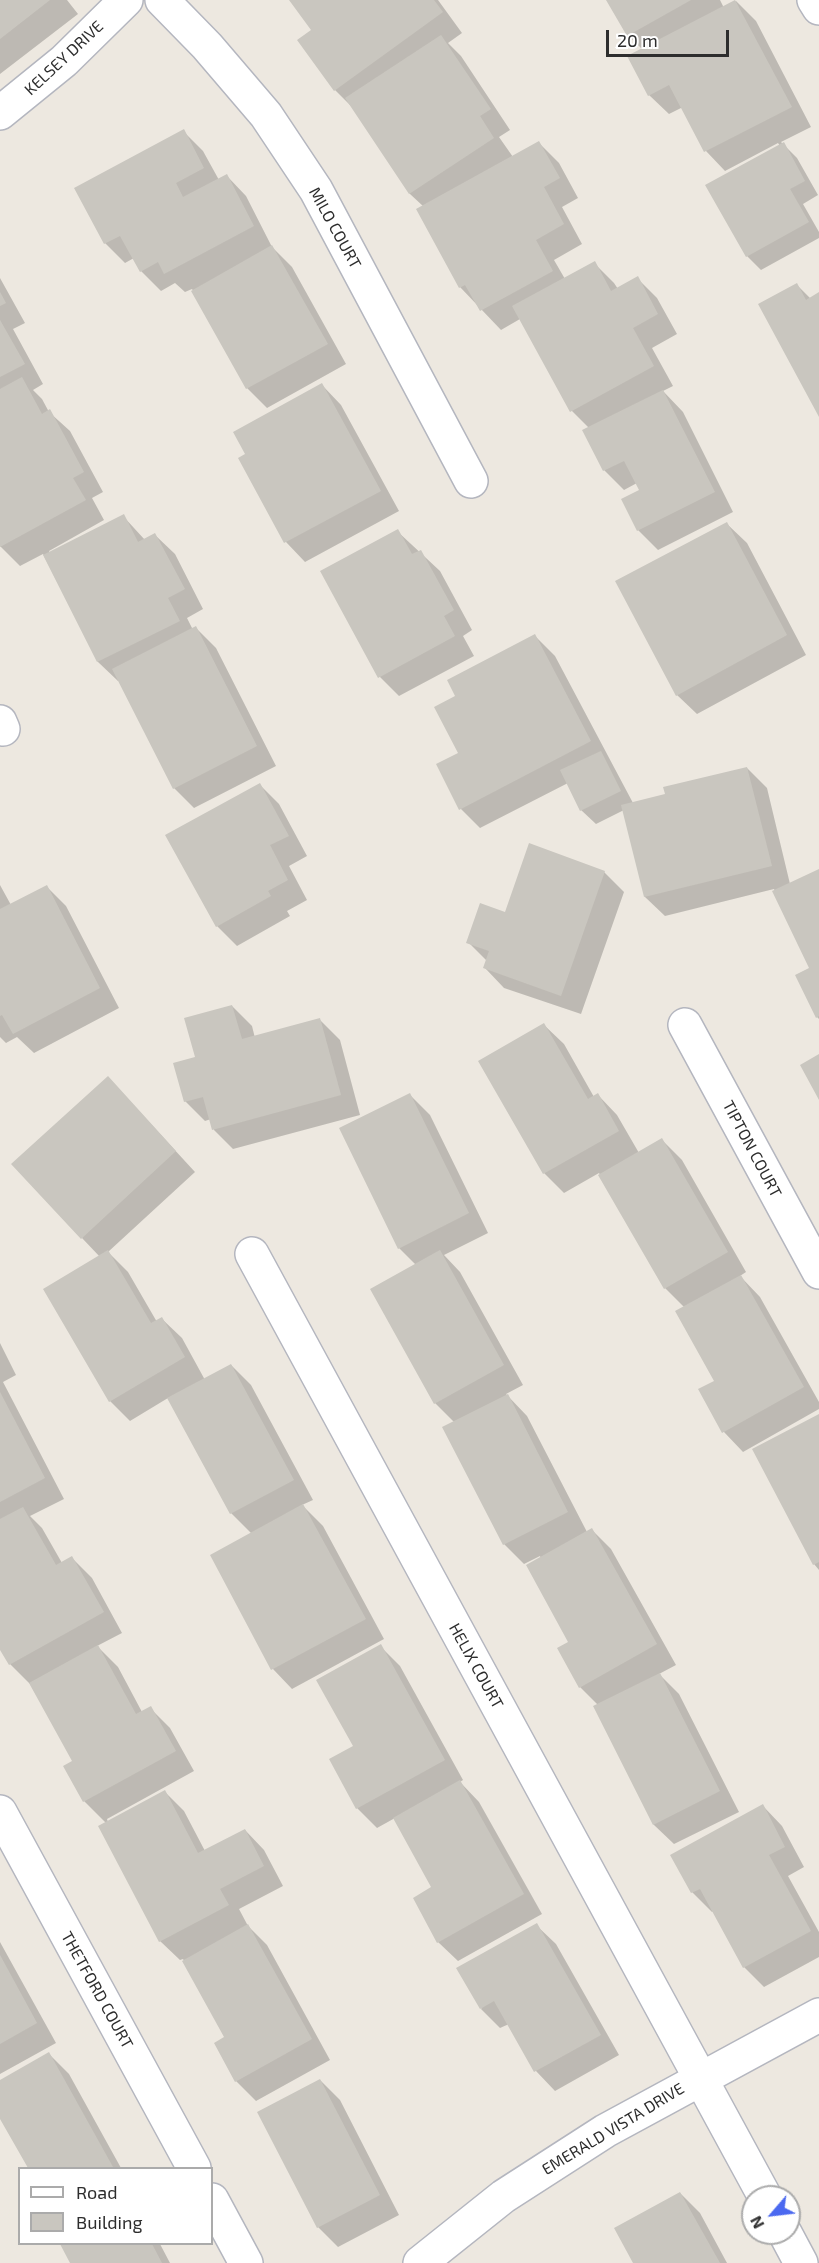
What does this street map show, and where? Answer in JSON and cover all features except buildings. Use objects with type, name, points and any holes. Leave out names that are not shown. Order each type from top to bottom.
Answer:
[{"type":"street","name":"KELSEY DRIVE","points":[[0,113],[64,61],[126,0]]},
{"type":"street","name":"MILO COURT","points":[[162,0],[207,46],[266,115],[316,190],[471,481]]},
{"type":"street","points":[[814,0],[819,8]]},
{"type":"street","name":"TIPTON COURT","points":[[685,1025],[819,1272]]},
{"type":"street","name":"HELIX COURT","points":[[252,1254],[759,2185]]},
{"type":"street","name":"THETFORD COURT","points":[[0,1812],[193,2167]]},
{"type":"street","name":"EMERALD VISTA DRIVE","points":[[420,2263],[504,2196],[605,2131],[819,2015]]},
{"type":"street","points":[[213,2202],[246,2263]]},
{"type":"street","points":[[791,2245],[801,2263]]}]
